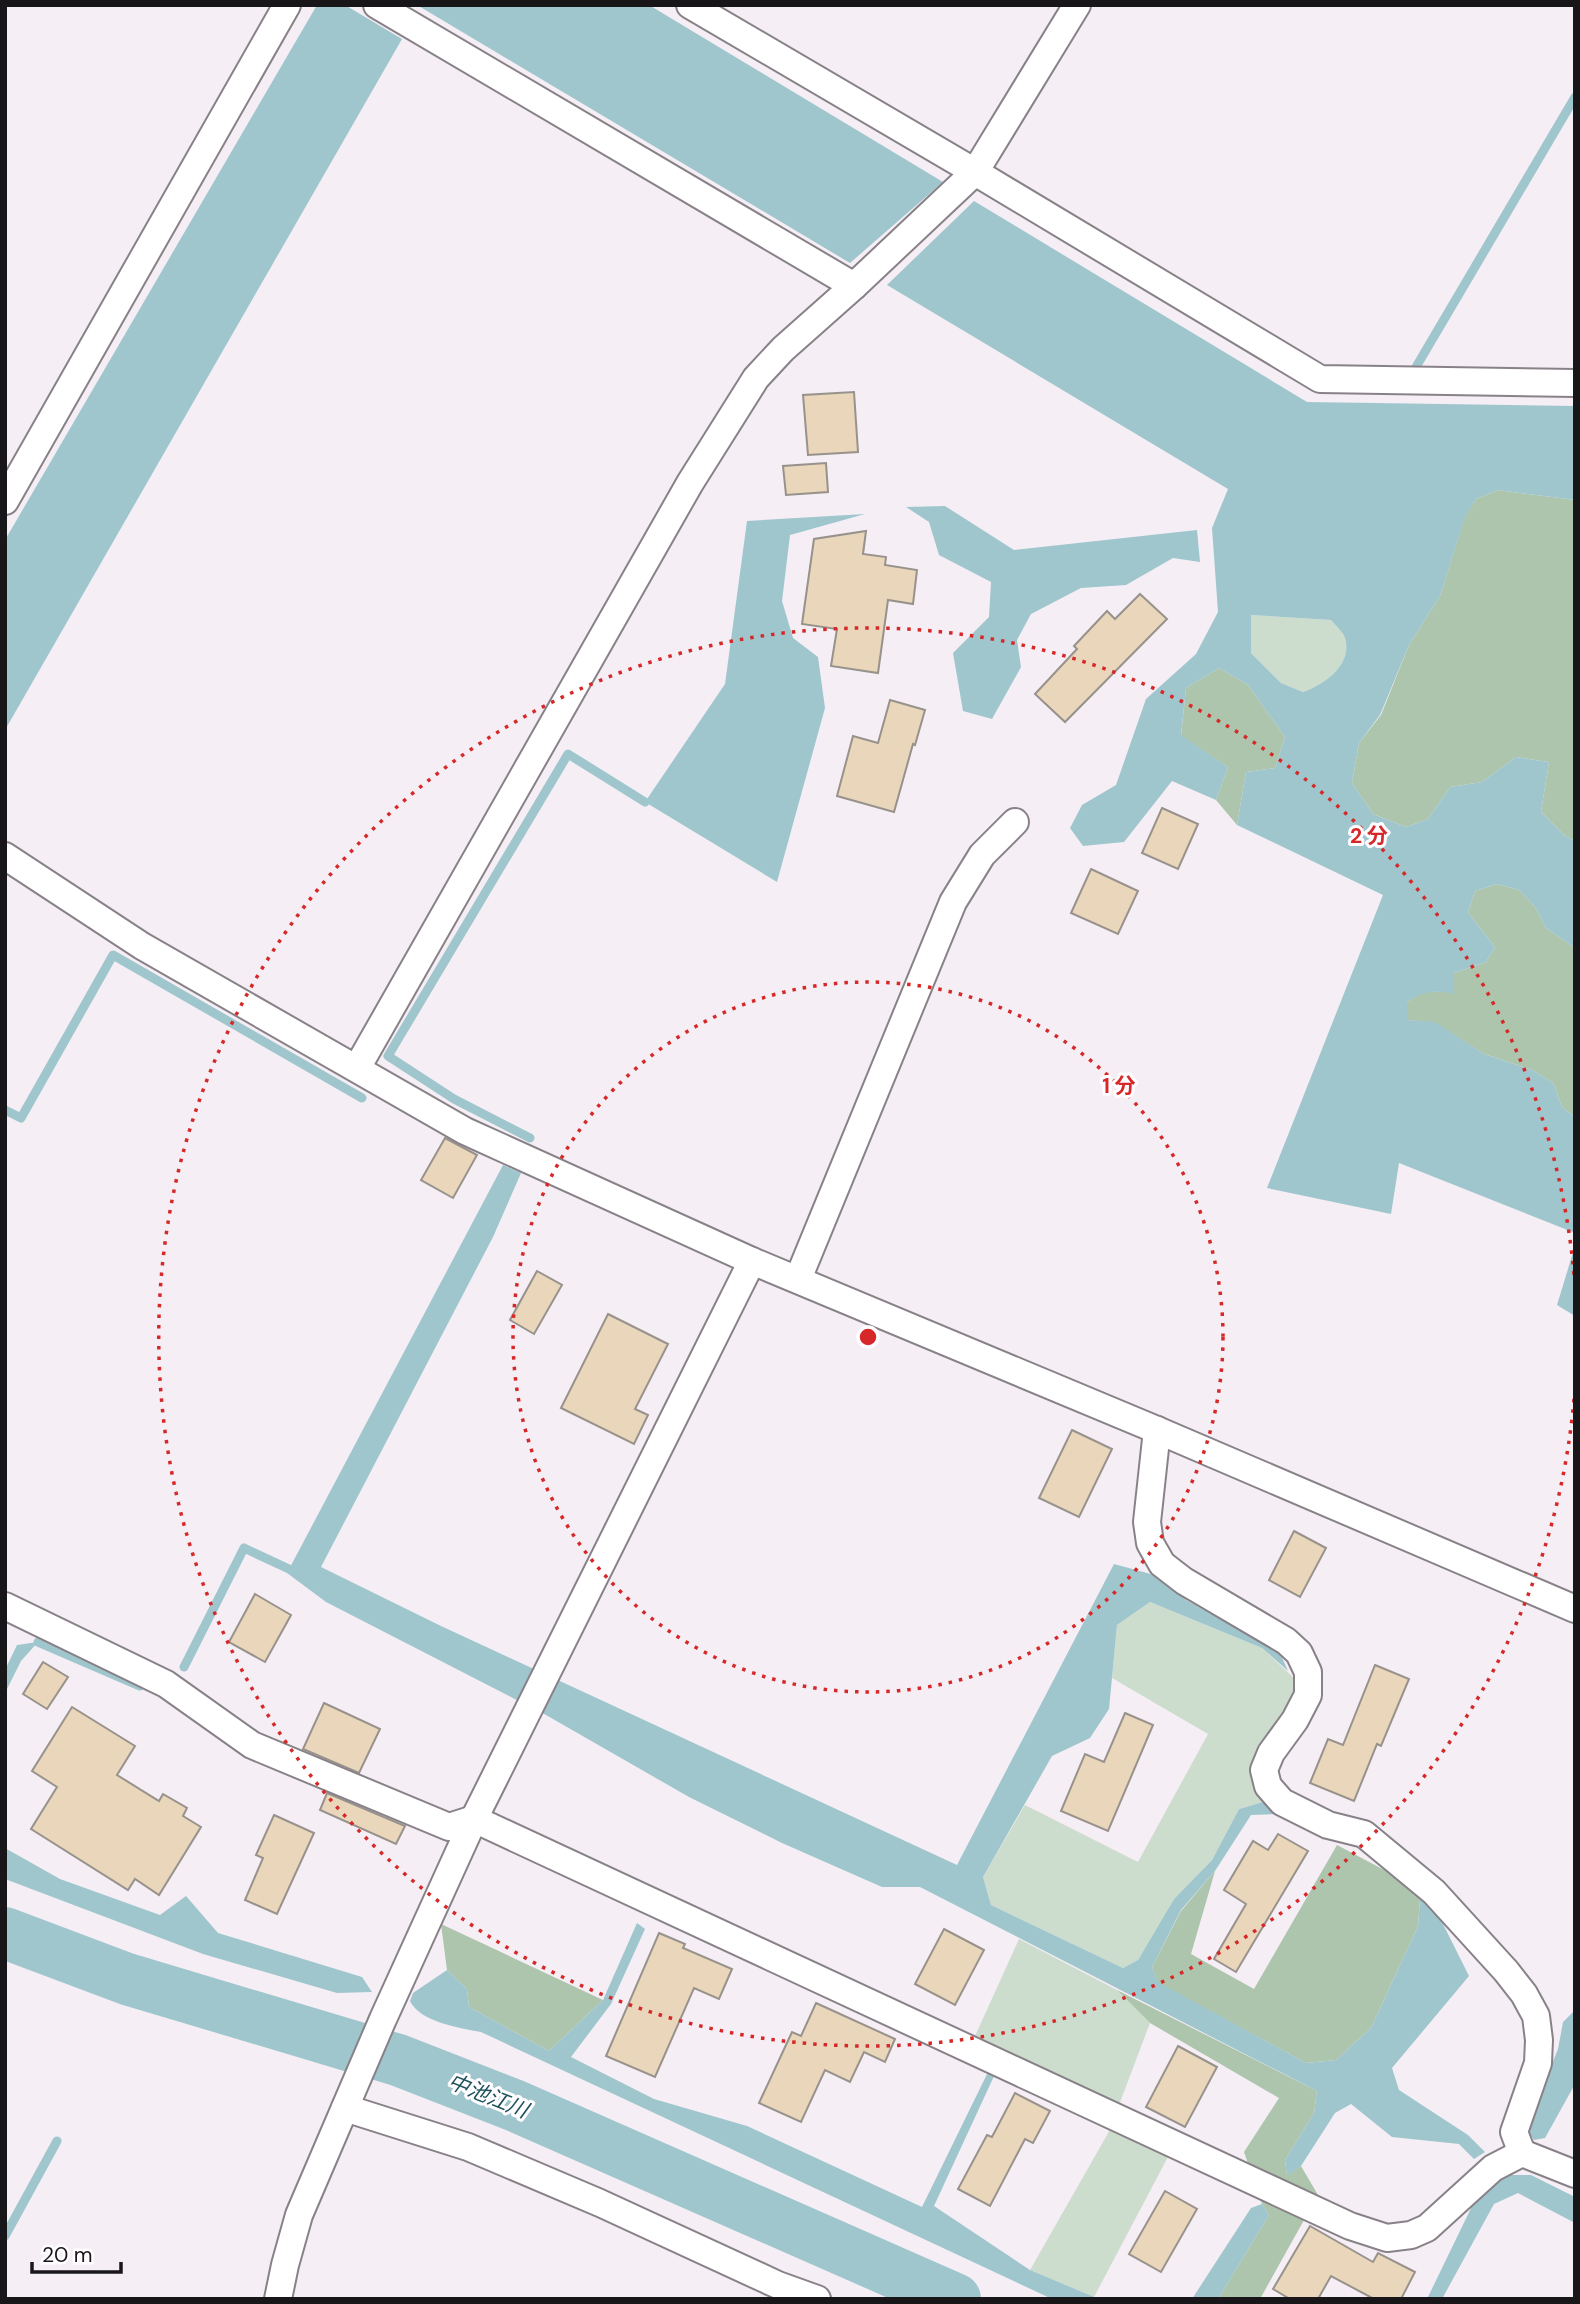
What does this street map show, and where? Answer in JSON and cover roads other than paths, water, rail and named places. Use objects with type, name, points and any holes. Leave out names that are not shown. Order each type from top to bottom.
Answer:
[{"type":"street","points":[[5,501],[287,5]]},
{"type":"street","points":[[377,5],[854,286]]},
{"type":"street","points":[[690,5],[1320,379],[1575,383]]},
{"type":"street","points":[[357,1068],[691,483],[756,378],[783,349],[975,172],[1077,5]]},
{"type":"street","points":[[798,1279],[953,902],[982,855],[1015,822]]},
{"type":"street","points":[[5,856],[142,946],[465,1131],[752,1261],[1575,1609]]},
{"type":"street","points":[[278,2299],[299,2215],[383,2019],[474,1819],[752,1261]]},
{"type":"street","points":[[1157,1430],[1147,1522],[1150,1544],[1162,1564],[1184,1581],[1286,1641],[1299,1653],[1308,1672],[1308,1695],[1295,1720],[1271,1753],[1264,1770],[1268,1786],[1282,1802],[1328,1825],[1364,1834],[1434,1892],[1506,1971],[1524,1994],[1536,2016],[1539,2040],[1538,2063],[1514,2132],[1522,2153],[1575,2174]]},
{"type":"street","points":[[5,1606],[166,1684],[252,1745],[449,1827],[474,1819],[1350,2225],[1387,2238],[1411,2235],[1427,2228],[1493,2168],[1522,2153]]},
{"type":"street","points":[[345,2108],[468,2147],[600,2203],[778,2285],[817,2299]]},
{"type":"water","points":[[317,5],[345,5],[402,39],[5,730],[5,540]]},
{"type":"water","points":[[417,5],[649,5],[943,182],[850,263]]},
{"type":"water","points":[[974,201],[1307,402],[1575,406],[1575,500],[1498,490],[1476,499],[1465,517],[1440,596],[1409,645],[1380,715],[1359,743],[1352,783],[1373,814],[1406,827],[1428,819],[1450,787],[1482,782],[1516,757],[1549,762],[1541,812],[1565,836],[1575,841],[1575,948],[1546,928],[1535,907],[1519,890],[1497,884],[1475,891],[1468,913],[1495,947],[1486,962],[1454,973],[1453,994],[1429,992],[1407,1002],[1407,1020],[1435,1022],[1484,1054],[1532,1070],[1553,1083],[1562,1107],[1575,1117],[1575,1233],[1399,1163],[1391,1214],[1267,1188],[1383,895],[1237,825],[1246,772],[1275,768],[1285,737],[1248,685],[1219,668],[1186,688],[1181,735],[1228,767],[1216,800],[1172,781],[1124,842],[1083,846],[1070,828],[1082,805],[1116,785],[1146,699],[1196,654],[1218,612],[1212,528],[1228,489],[887,285]],"holes":[[[1251,615],[1331,620],[1345,638],[1345,657],[1327,679],[1311,689],[1303,692],[1281,683],[1251,653]]]},
{"type":"water","points":[[945,506],[1014,550],[1197,530],[1200,562],[1173,558],[1126,585],[1081,588],[1031,614],[1017,640],[1021,667],[992,719],[963,711],[953,653],[989,617],[991,582],[939,555],[929,522],[906,507]]},
{"type":"water","points":[[865,514],[790,535],[782,601],[793,638],[818,657],[825,708],[777,882],[645,802],[725,684],[747,521]]},
{"type":"water","points":[[503,1165],[521,1173],[493,1237],[321,1567],[441,1626],[957,1865],[1114,1564],[1158,1576],[1186,1600],[1280,1653],[1288,1671],[1262,1648],[1150,1602],[1117,1625],[1109,1709],[1090,1738],[1052,1756],[983,1877],[991,1905],[1123,1968],[1138,1960],[1174,1899],[1212,1860],[1239,1809],[1263,1802],[1277,1814],[1251,1815],[1215,1871],[1181,1910],[1152,1967],[1158,1982],[1306,2063],[1336,2060],[1371,2028],[1418,1926],[1420,1899],[1439,1916],[1469,1976],[1392,2068],[1399,2090],[1468,2135],[1485,2152],[1474,2159],[1459,2144],[1392,2137],[1351,2104],[1335,2113],[1301,2166],[1287,2176],[1285,2160],[1314,2113],[1317,2091],[920,1887],[882,1887],[782,1843],[689,1797],[546,1715],[326,1602],[287,1573]]},
{"type":"water","points":[[1575,1246],[1575,1316],[1557,1305]]},
{"type":"water","points":[[38,1642],[21,1661],[5,1693],[5,1670],[17,1645]]},
{"type":"water","points":[[5,1848],[60,1879],[160,1915],[186,1896],[218,1933],[362,1977],[372,1992],[337,1993],[203,1954],[5,1879]]},
{"type":"water","points":[[637,1923],[645,1929],[611,2004],[571,2057],[654,2099],[747,2126],[922,2207],[989,2070],[995,2074],[934,2206],[1030,2270],[1099,2299],[1052,2299],[481,2032],[431,2019],[410,2001],[413,1993],[447,1970],[467,1989],[469,2007],[549,2051],[603,2000]]},
{"type":"water","points":[[1575,2010],[1575,2084],[1545,2138],[1534,2140],[1526,2128],[1558,2049],[1563,2022]]},
{"type":"water","points":[[1502,2175],[1531,2175],[1575,2197],[1575,2223],[1518,2193],[1494,2204],[1442,2299],[1427,2299],[1474,2202]]},
{"type":"water","points":[[1262,2204],[1269,2215],[1218,2299],[1192,2299],[1251,2208]]},
{"type":"waterway","points":[[1416,367],[1575,97]]},
{"type":"waterway","points":[[530,1138],[454,1099],[388,1056],[568,754],[645,802]]},
{"type":"waterway","points":[[5,1110],[21,1118],[113,955],[362,1098]]},
{"type":"waterway","points":[[184,1667],[244,1548],[289,1569]]},
{"type":"waterway","points":[[38,1642],[140,1686]]},
{"type":"waterway","name":"中池江川","points":[[5,1933],[127,1979],[398,2060],[516,2106],[955,2299]]},
{"type":"waterway","points":[[5,2236],[57,2141]]}]
